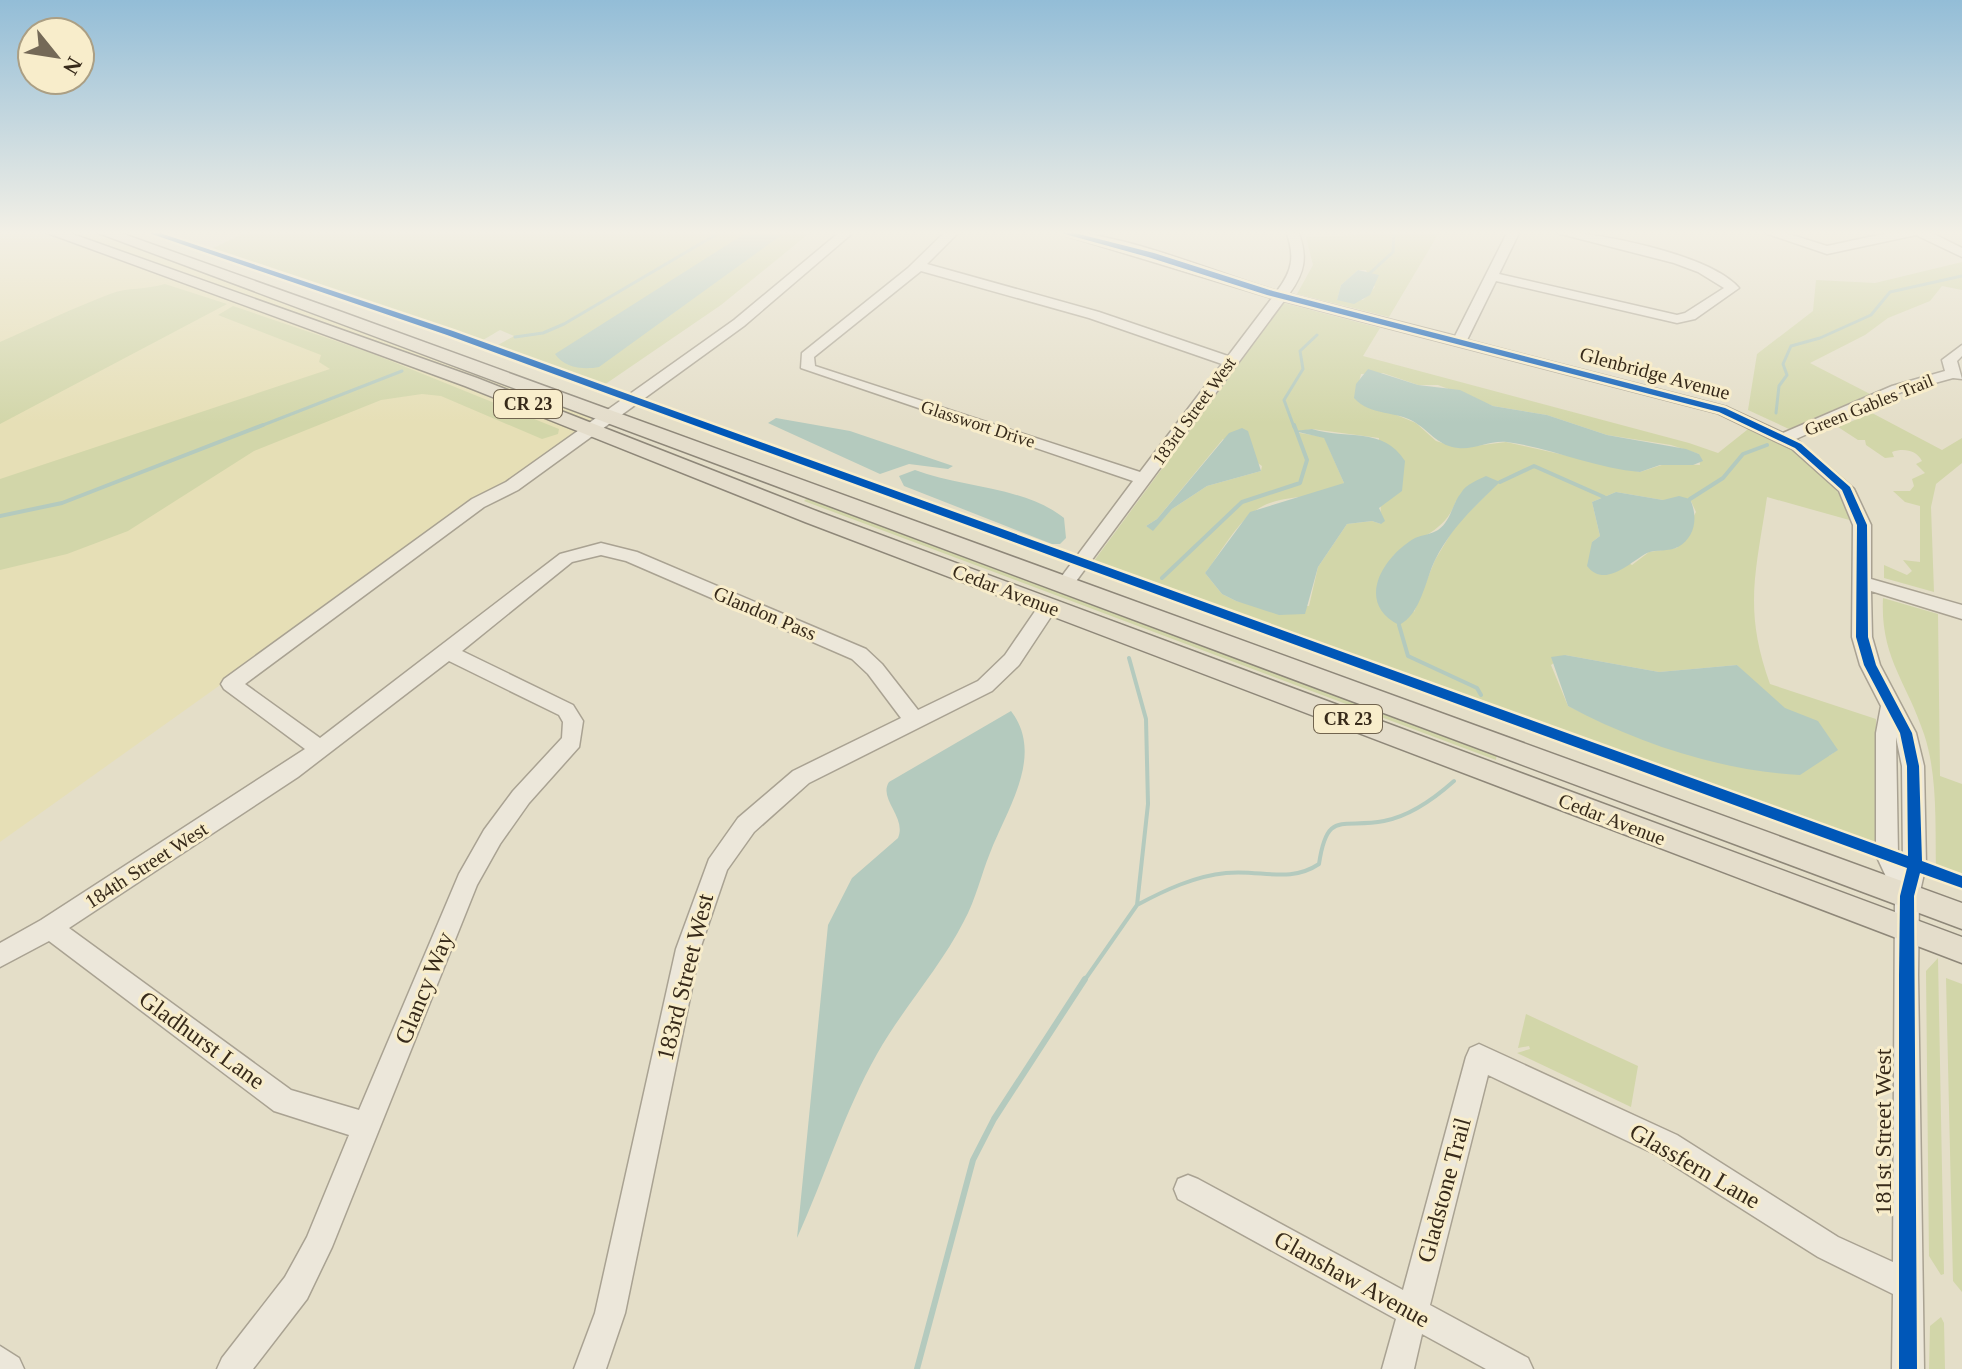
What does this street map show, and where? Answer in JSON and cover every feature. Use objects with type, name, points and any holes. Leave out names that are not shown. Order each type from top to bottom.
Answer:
[{"type":"main road","name":"Cedar Avenue","points":[[228,295],[471,382],[594,420]]},
{"type":"main road","name":"Cedar Avenue","points":[[267,295],[1057,595],[1962,950]]},
{"type":"main road","name":"Cedar Avenue","points":[[1057,595],[1962,916]]},
{"type":"street","points":[[447,652],[320,749],[231,684],[478,503],[512,486],[754,295]]},
{"type":"street","points":[[594,420],[739,323],[773,295]]},
{"type":"street","name":"Glasswort Drive","points":[[883,295],[807,356],[806,364],[812,370],[1144,479]]},
{"type":"street","points":[[1022,295],[1094,315],[1231,362]]},
{"type":"street","name":"Glenbridge Avenue","points":[[1276,295],[1710,406],[1785,438],[1830,471],[1857,507],[1863,534],[1862,637],[1870,665],[1910,745],[1915,795],[1915,865],[1907,896]]},
{"type":"street","points":[[1459,342],[1483,295]]},
{"type":"street","points":[[1573,295],[1677,319],[1690,316],[1723,295]]},
{"type":"street","name":"183rd Street West","points":[[590,1369],[610,1313],[688,949],[717,866],[746,825],[781,791],[825,762],[971,695],[999,674],[1280,296]]},
{"type":"street","name":"Green Gables Trail","points":[[1785,438],[1897,389],[1957,374],[1949,360],[1962,349]]},
{"type":"street","name":"Glandon Pass","points":[[447,652],[553,568],[587,550],[615,551],[848,648],[875,669],[915,722]]},
{"type":"street","points":[[1861,582],[1962,612]]},
{"type":"street","name":"Glancy Way","points":[[233,1369],[296,1288],[317,1247],[473,870],[521,797],[572,741],[573,721],[566,710],[447,652]]},
{"type":"street","points":[[1891,707],[1886,733],[1887,855],[1907,896]]},
{"type":"street","name":"184th Street West","points":[[0,956],[50,928],[320,749]]},
{"type":"street","name":"181st Street West","points":[[1907,896],[1905,1284],[1908,1369]]},
{"type":"street","name":"Gladhurst Lane","points":[[50,928],[284,1101],[366,1126]]},
{"type":"street","name":"Glassfern Lane","points":[[1479,1057],[1667,1145],[1828,1247],[1905,1284]]},
{"type":"street","name":"Gladstone Trail","points":[[1398,1369],[1479,1057]]},
{"type":"street","name":"Glanshaw Avenue","points":[[1188,1189],[1517,1369]]},
{"type":"street","points":[[0,1362],[8,1369]]},
{"type":"shaded area","points":[[0,295],[276,295],[593,419],[0,842]]},
{"type":"shaded area","points":[[648,295],[699,295],[599,367],[575,367],[555,354]]},
{"type":"shaded area","points":[[1338,295],[1370,295],[1354,304],[1337,300]]},
{"type":"shaded area","points":[[1368,369],[1418,385],[1460,390],[1493,406],[1547,415],[1607,435],[1686,449],[1699,454],[1703,461],[1693,465],[1660,465],[1640,472],[1507,442],[1451,447],[1409,419],[1368,408],[1354,398],[1356,384]]},
{"type":"shaded area","points":[[776,418],[850,431],[953,466],[948,469],[909,464],[880,474],[768,423]]},
{"type":"shaded area","points":[[1242,428],[1248,431],[1261,471],[1207,486],[1172,509],[1153,531],[1146,526],[1157,519],[1229,433]]},
{"type":"shaded area","points":[[1312,429],[1375,438],[1386,443],[1405,461],[1402,491],[1379,508],[1385,521],[1381,524],[1372,521],[1347,524],[1318,567],[1305,614],[1279,615],[1222,594],[1205,573],[1250,512],[1344,483],[1324,438],[1294,431]]},
{"type":"shaded area","points":[[915,470],[1011,493],[1048,507],[1064,518],[1066,538],[1060,544],[1052,544],[904,486],[899,476]]},
{"type":"shaded area","points":[[1486,476],[1500,482],[1448,538],[1435,560],[1417,605],[1399,625],[1386,616],[1378,605],[1378,580],[1384,568],[1403,546],[1442,526],[1463,490]]},
{"type":"shaded area","points":[[1616,492],[1663,500],[1679,496],[1690,499],[1694,526],[1689,538],[1674,549],[1647,553],[1617,572],[1602,575],[1594,572],[1587,566],[1592,542],[1600,536],[1592,502]]},
{"type":"shaded area","points":[[1565,655],[1659,672],[1737,665],[1785,708],[1818,721],[1838,750],[1800,775],[1740,768],[1651,743],[1568,706],[1551,657]]},
{"type":"shaded area","points":[[1011,711],[1021,728],[1024,764],[1020,782],[972,904],[933,972],[887,1037],[865,1076],[797,1238],[828,925],[852,878],[898,838],[899,823],[887,795],[889,782]]},
{"type":"green space","points":[[108,295],[199,295],[227,304],[0,424],[0,342]]},
{"type":"green space","points":[[348,295],[733,295],[604,385],[498,345],[514,336],[500,330],[483,340]]},
{"type":"green space","points":[[1301,295],[1338,295],[1337,300],[1363,300],[1368,295],[1402,295],[1389,317]]},
{"type":"green space","points":[[1815,295],[1935,295],[1930,301],[1888,318],[1865,335],[1810,363],[1870,394],[1789,429],[1748,410],[1757,354],[1813,311]]},
{"type":"green space","points":[[1284,303],[1380,328],[1363,356],[1718,453],[1752,426],[1799,453],[1825,476],[1836,489],[1853,521],[1767,497],[1756,569],[1754,612],[1770,684],[1876,719],[1875,846],[1091,565]],"holes":[[[1383,373],[1418,385],[1438,385],[1493,406],[1547,415],[1607,435],[1671,445],[1699,454],[1700,465],[1668,463],[1640,472],[1506,442],[1459,448],[1436,441],[1416,423],[1355,398],[1361,374]],[[1312,429],[1379,438],[1381,524],[1372,521],[1347,524],[1318,567],[1309,606],[1257,606],[1222,594],[1205,573],[1230,537],[1252,513],[1271,503],[1325,492],[1344,483],[1324,437],[1294,432]],[[1223,439],[1262,466],[1261,471],[1207,486],[1172,509],[1153,530],[1146,526],[1157,519]],[[1499,482],[1456,525],[1435,560],[1414,612],[1393,556],[1437,528],[1456,501]],[[1616,492],[1663,500],[1690,499],[1696,512],[1677,548],[1649,552],[1632,565],[1592,542],[1600,536],[1592,502]],[[1565,655],[1659,672],[1737,665],[1764,693],[1837,750],[1829,756],[1689,752],[1627,732],[1568,706],[1551,665]]]},
{"type":"green space","points":[[233,306],[371,353],[559,429],[558,434],[542,439],[441,396],[422,394],[381,400],[254,451],[128,531],[67,554],[0,570],[0,479],[330,369],[319,362],[321,355],[218,315]]},
{"type":"green space","points":[[1872,413],[1942,450],[1962,438],[1962,463],[1936,484],[1931,507],[1934,592],[1884,578],[1884,565],[1907,575],[1912,571],[1903,560],[1920,562],[1920,506],[1905,502],[1893,491],[1910,491],[1914,486],[1912,479],[1925,473],[1916,464],[1922,461],[1913,452],[1896,451],[1892,452],[1894,457],[1885,458],[1866,445],[1865,440],[1858,440],[1838,427]]},
{"type":"green space","points":[[809,496],[1497,752],[1496,760],[804,501]]},
{"type":"green space","points":[[1883,598],[1938,614],[1940,776],[1962,784],[1962,880],[1936,870],[1932,767],[1924,734],[1890,653],[1883,619]]},
{"type":"green space","points":[[1938,958],[1944,1274],[1941,1275],[1929,1256],[1926,971]]},
{"type":"green space","points":[[1946,978],[1962,984],[1962,1292],[1953,1281]]},
{"type":"green space","points":[[1526,1014],[1638,1066],[1631,1107],[1517,1053],[1530,1049],[1529,1046],[1518,1048]]},
{"type":"green space","points":[[1941,1317],[1944,1323],[1945,1369],[1929,1369],[1930,1326]]},
{"type":"waterway","points":[[515,337],[543,333],[613,295]]},
{"type":"waterway","points":[[1776,413],[1779,386],[1787,375],[1783,364],[1791,346],[1820,338],[1871,315],[1888,295]]},
{"type":"waterway","points":[[1294,427],[1284,400],[1303,369],[1300,351],[1317,335]]},
{"type":"waterway","points":[[258,427],[402,371]]},
{"type":"waterway","points":[[0,516],[62,503],[263,425]]},
{"type":"waterway","points":[[1162,578],[1242,502],[1300,483],[1307,460],[1294,425]]},
{"type":"waterway","points":[[1690,499],[1723,478],[1743,454],[1767,445]]},
{"type":"waterway","points":[[1500,482],[1534,466],[1604,497]]},
{"type":"waterway","points":[[1399,625],[1408,656],[1477,688],[1481,695]]},
{"type":"waterway","points":[[1129,658],[1146,719],[1148,804],[1137,905]]},
{"type":"waterway","points":[[1137,905],[1180,884],[1203,877],[1239,872],[1285,875],[1308,870],[1319,864],[1322,847],[1332,828],[1384,821],[1403,815],[1430,800],[1454,781]]},
{"type":"waterway","points":[[1084,981],[1137,905]]},
{"type":"waterway","points":[[917,1369],[973,1160],[994,1119],[1085,979]]},
{"type":"cycle path","points":[[336,295],[450,333],[1962,882]]},
{"type":"cycle path","points":[[1277,295],[1722,410],[1798,446],[1846,489],[1862,525],[1862,637],[1870,665],[1906,733],[1913,766],[1915,865],[1907,896],[1906,975],[1908,1369]]}]
